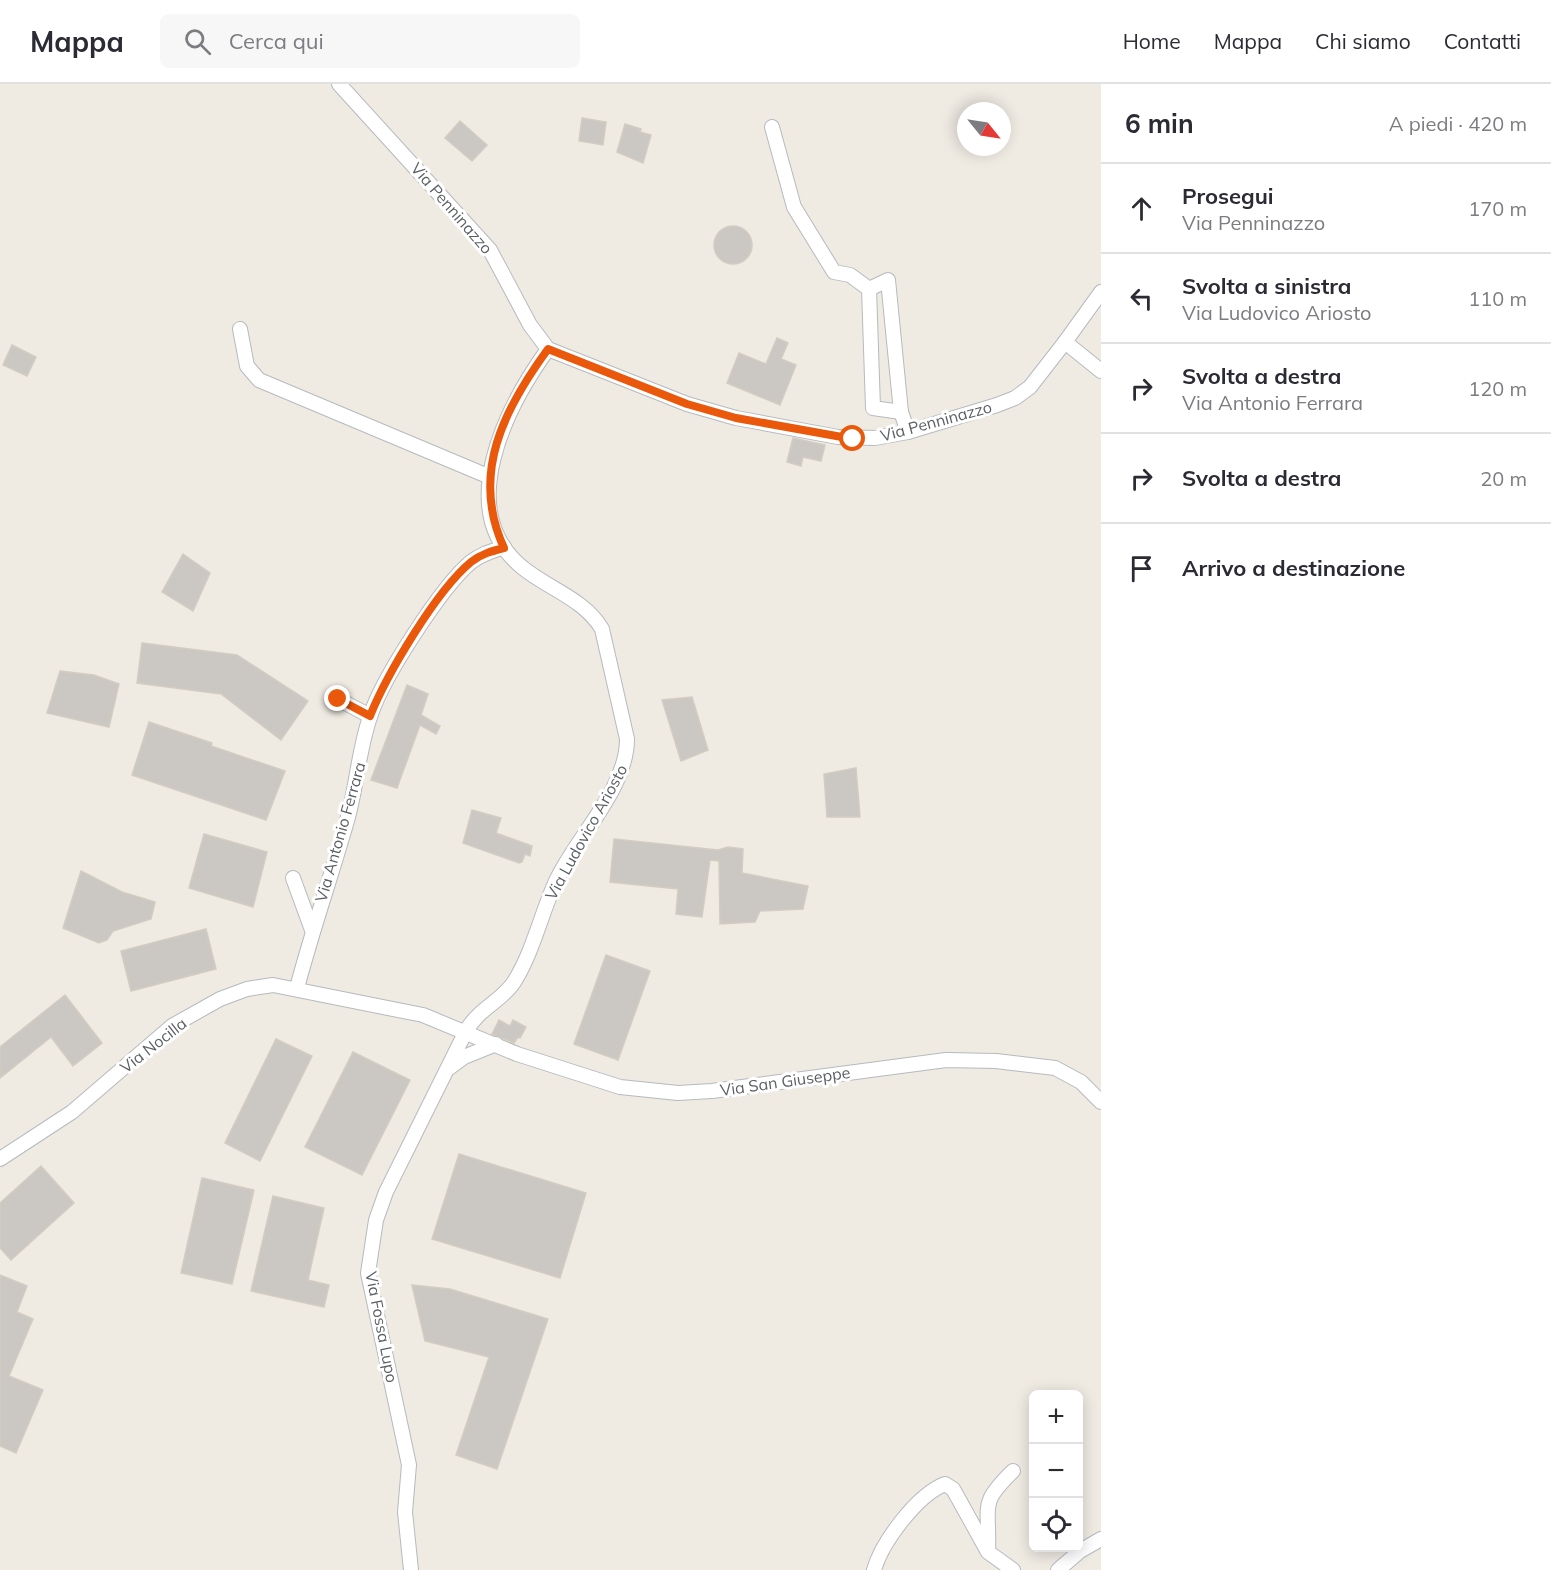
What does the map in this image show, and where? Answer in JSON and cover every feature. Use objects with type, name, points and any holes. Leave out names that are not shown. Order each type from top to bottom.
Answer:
[{"type":"street","name":"Via Penninazzo","points":[[339,84],[490,250],[530,325],[548,349],[687,404],[736,418],[853,439],[875,438],[908,432],[997,405],[1015,398],[1030,387],[1101,292]]},
{"type":"street","points":[[772,127],[794,207],[834,272],[850,275],[868,289],[873,408],[901,412]]},
{"type":"street","points":[[868,289],[888,280],[901,412],[908,432]]},
{"type":"street","points":[[240,329],[247,366],[259,380],[490,477]]},
{"type":"street","points":[[1065,342],[1101,371]]},
{"type":"street","name":"Via Ludovico Ariosto","points":[[466,1031],[479,1012],[512,985],[557,878],[620,776],[627,755],[627,739],[607,641],[598,622],[583,607],[525,570],[504,548],[493,523],[489,502],[490,477],[507,417],[518,393],[548,349]]},
{"type":"street","name":"Via Antonio Ferrara","points":[[297,988],[312,930],[348,817],[370,716],[380,692],[453,580],[471,562],[487,552],[504,548]]},
{"type":"street","points":[[338,699],[370,716]]},
{"type":"street","points":[[293,878],[312,930]]},
{"type":"street","name":"Via Nocilla","points":[[0,1159],[72,1112],[172,1026],[220,999],[247,989],[273,985],[297,988],[423,1015],[466,1031]]},
{"type":"street","name":"Via San Giuseppe","points":[[466,1031],[562,1070],[642,1090],[678,1093],[712,1091],[946,1060],[996,1061],[1055,1068],[1081,1082],[1101,1102]]},
{"type":"street","name":"Via Fossa Lupo","points":[[411,1570],[405,1512],[410,1465],[368,1273],[376,1220],[383,1202],[466,1031]]},
{"type":"street","points":[[445,1072],[464,1057],[496,1044]]},
{"type":"street","points":[[988,1552],[988,1500],[994,1489],[1013,1471]]},
{"type":"street","points":[[874,1570],[879,1554],[905,1518],[934,1488],[945,1484],[953,1489],[988,1552],[1013,1570]]},
{"type":"street","points":[[1058,1570],[1080,1551],[1101,1539]]},
{"type":"building","points":[[582,118],[606,122],[603,145],[579,141]]},
{"type":"building","points":[[460,121],[487,145],[472,161],[445,138]]},
{"type":"building","points":[[625,124],[651,135],[643,163],[617,152]]},
{"type":"building","points":[[733,226],[740,227],[746,232],[751,238],[751,252],[746,258],[740,263],[733,264],[726,263],[720,258],[715,252],[714,245],[715,238],[720,232],[726,227]]},
{"type":"building","points":[[777,338],[788,343],[781,359],[796,365],[780,405],[727,383],[739,353],[766,364]]},
{"type":"building","points":[[12,345],[36,357],[27,376],[3,365]]},
{"type":"building","points":[[793,438],[825,445],[821,461],[803,457],[801,466],[787,462]]},
{"type":"building","points":[[183,554],[210,573],[193,611],[162,592]]},
{"type":"building","points":[[142,643],[237,655],[308,701],[281,740],[221,694],[137,683]]},
{"type":"building","points":[[60,671],[94,675],[119,684],[109,727],[47,713]]},
{"type":"building","points":[[407,685],[428,694],[421,715],[440,726],[436,734],[420,725],[397,788],[371,780]]},
{"type":"building","points":[[692,697],[708,750],[681,761],[662,700]]},
{"type":"building","points":[[149,722],[285,771],[266,820],[132,775]]},
{"type":"building","points":[[856,768],[860,817],[827,817],[824,774]]},
{"type":"building","points":[[472,810],[501,818],[496,833],[532,846],[530,856],[525,854],[522,862],[519,863],[463,843]]},
{"type":"building","points":[[204,834],[267,852],[253,907],[189,888]]},
{"type":"building","points":[[614,839],[718,850],[728,847],[743,849],[742,873],[808,886],[803,909],[760,911],[755,922],[720,924],[719,861],[710,860],[702,917],[676,914],[678,889],[610,882]]},
{"type":"building","points":[[81,871],[122,892],[155,902],[151,919],[113,931],[107,940],[99,943],[63,928]]},
{"type":"building","points":[[206,929],[216,969],[131,991],[121,951]]},
{"type":"building","points":[[606,955],[650,971],[618,1060],[574,1044]]},
{"type":"building","points":[[65,995],[102,1043],[73,1066],[51,1037],[0,1078],[0,1047]]},
{"type":"building","points":[[499,1020],[510,1026],[513,1020],[526,1027],[514,1043],[492,1034]]},
{"type":"building","points":[[276,1039],[312,1056],[260,1161],[225,1143]]},
{"type":"building","points":[[353,1052],[410,1080],[362,1175],[305,1147]]},
{"type":"building","points":[[459,1154],[586,1193],[560,1278],[432,1239]]},
{"type":"building","points":[[41,1166],[74,1203],[11,1260],[0,1248],[0,1203]]},
{"type":"building","points":[[202,1178],[254,1190],[232,1284],[181,1273]]},
{"type":"building","points":[[273,1196],[324,1208],[308,1280],[329,1285],[324,1307],[251,1291]]},
{"type":"building","points":[[0,1275],[27,1286],[17,1312],[33,1319],[9,1376],[43,1390],[16,1453],[0,1446]]},
{"type":"building","points":[[412,1285],[450,1289],[548,1319],[497,1469],[456,1455],[489,1357],[425,1341]]},
{"type":"route","points":[[338,699],[370,716],[380,692],[453,580],[471,562],[487,552],[504,548],[493,523],[489,502],[494,457],[499,438],[518,393],[548,349],[687,404],[736,418],[853,439]]}]
